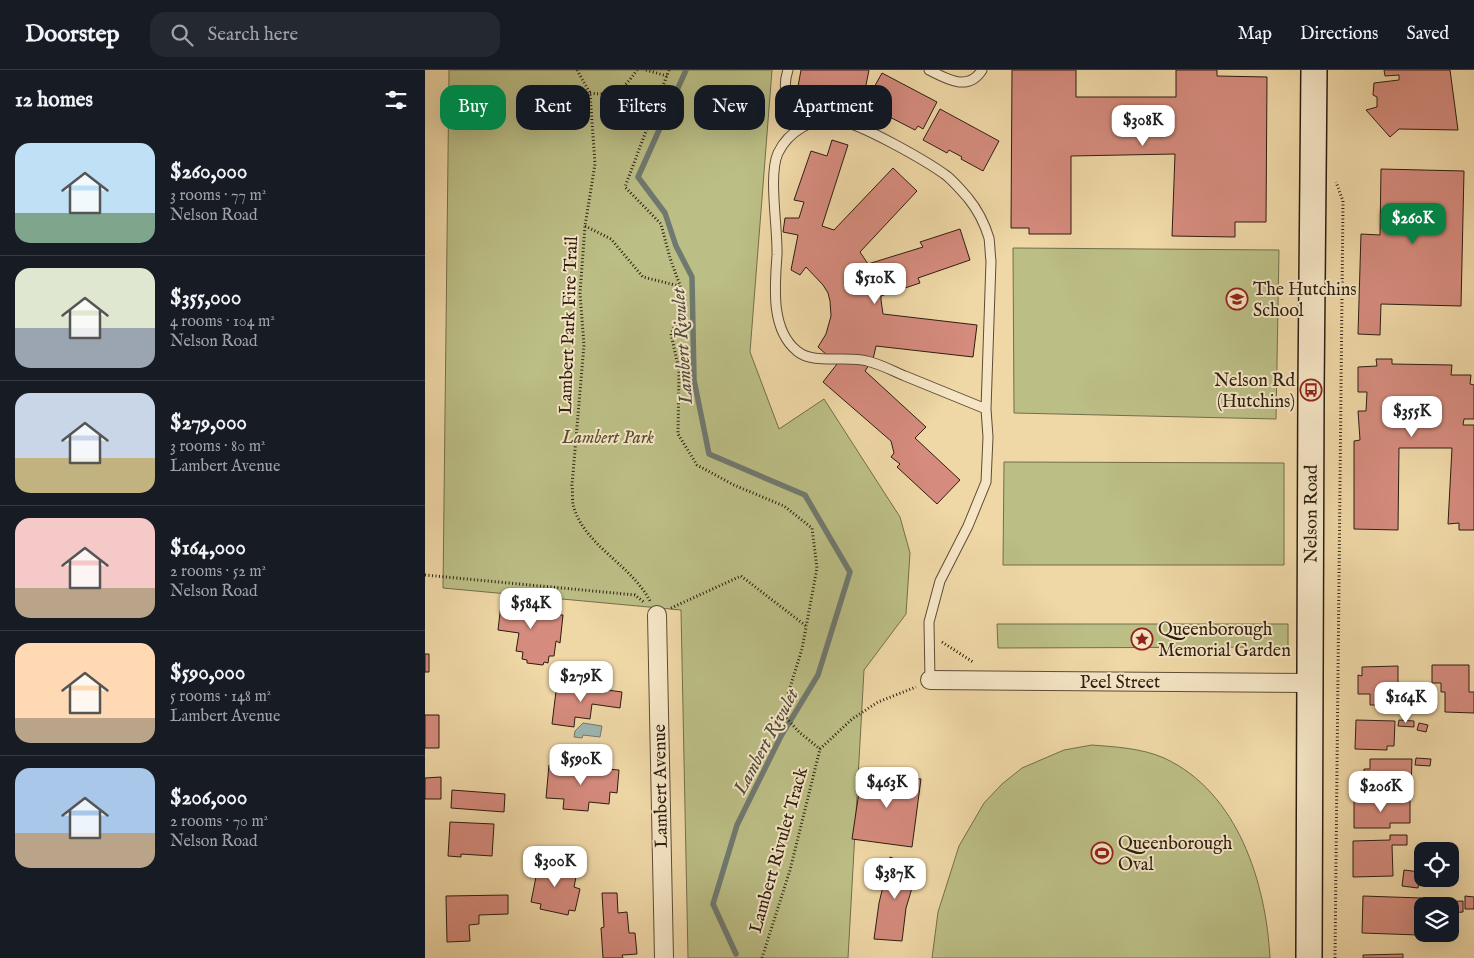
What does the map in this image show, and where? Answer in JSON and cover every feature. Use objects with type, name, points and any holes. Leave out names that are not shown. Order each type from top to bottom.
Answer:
[{"type":"street","name":"Nelson Road","points":[[1309,958],[1314,70]]},
{"type":"street","name":"Lambert Avenue","points":[[657,615],[665,958]]},
{"type":"street","name":"Peel Street","points":[[930,680],[1310,683]]},
{"type":"lane","points":[[785,85],[788,70]]},
{"type":"lane","points":[[929,70],[952,80],[966,83],[975,79],[982,70]]},
{"type":"lane","points":[[798,130],[787,138],[782,146],[777,155],[774,169],[777,240],[776,302],[782,332],[797,352],[809,356],[866,360],[986,409]]},
{"type":"lane","points":[[862,130],[880,137],[948,177],[968,198],[978,213],[989,238],[991,261],[986,409],[988,437],[986,482],[968,526],[940,581],[929,622],[930,680]]},
{"type":"path","name":"Lambert Park Fire Trail","points":[[577,70],[585,85]]},
{"type":"path","points":[[590,93],[607,95],[626,86],[637,70]]},
{"type":"path","points":[[646,70],[667,76]]},
{"type":"path","name":"Lambert Rivulet Track","points":[[669,70],[625,187],[661,224],[669,258],[686,302],[671,334],[679,370],[677,434],[697,465],[734,485],[784,506],[812,528],[817,568],[802,649],[782,713],[799,732],[821,749]]},
{"type":"path","name":"Lambert Park Fire Trail","points":[[590,93],[595,164],[585,226],[580,293],[584,346],[572,485],[573,503],[581,523],[596,541],[644,588],[657,615]]},
{"type":"path","points":[[1334,177],[1343,201],[1335,958]]},
{"type":"path","points":[[585,226],[611,239],[643,277],[680,286]]},
{"type":"path","points":[[425,575],[635,595],[657,615],[741,576],[807,626]]},
{"type":"path","name":"Lambert Rivulet Track","points":[[762,958],[791,870],[821,749],[852,719],[878,702],[930,680]]},
{"type":"green space","name":"Lambert Park","points":[[449,70],[772,70],[750,352],[779,429],[824,399],[900,517],[910,553],[906,614],[864,670],[848,958],[688,958],[681,610],[443,588],[448,130],[506,130],[506,85],[449,85]]},
{"type":"green space","points":[[1013,248],[1279,250],[1276,419],[1014,413]]},
{"type":"green space","points":[[1004,462],[1284,463],[1284,565],[1003,565]]},
{"type":"green space","points":[[997,624],[1288,624],[1288,647],[998,648]]},
{"type":"green space","name":"Queenborough Oval","points":[[1092,745],[1137,750],[1164,758],[1190,773],[1211,793],[1229,816],[1243,843],[1254,871],[1262,900],[1270,958],[932,958],[938,912],[959,846],[984,803],[1002,784],[1022,768],[1064,750]]},
{"type":"water","points":[[583,723],[602,726],[600,737],[583,735],[582,738],[574,737],[575,731]]},
{"type":"building","points":[[801,70],[869,70],[866,85],[798,85]]},
{"type":"building","points":[[1012,70],[1076,70],[1076,97],[1176,97],[1176,70],[1217,70],[1217,76],[1267,77],[1266,222],[1235,222],[1235,237],[1172,236],[1175,154],[1071,156],[1071,234],[1029,234],[1029,228],[1011,228]]},
{"type":"building","points":[[1384,70],[1450,70],[1458,130],[1399,129],[1390,137],[1366,110],[1377,107],[1377,97],[1373,95],[1374,83],[1399,80],[1399,75],[1385,76]]},
{"type":"building","points":[[882,73],[937,102],[923,129],[918,126],[915,130],[892,118],[892,85],[875,85]]},
{"type":"building","points":[[940,109],[999,141],[983,171],[949,150],[947,153],[923,140]]},
{"type":"building","points":[[832,140],[848,145],[822,226],[834,230],[893,168],[917,191],[860,252],[868,264],[923,247],[920,242],[960,229],[970,260],[918,278],[920,283],[881,296],[881,300],[883,314],[977,325],[973,357],[876,346],[873,359],[865,371],[926,427],[915,438],[960,480],[937,504],[897,467],[900,464],[891,457],[894,453],[891,441],[823,382],[837,364],[818,347],[826,334],[831,316],[828,293],[806,267],[800,275],[791,270],[798,235],[783,232],[785,218],[799,218],[804,202],[794,200],[811,151],[827,156]]},
{"type":"building","points":[[1381,169],[1464,171],[1461,306],[1381,304],[1380,335],[1358,334],[1361,234],[1380,235]]},
{"type":"building","points":[[1376,359],[1392,359],[1392,364],[1452,365],[1451,375],[1471,375],[1470,384],[1474,385],[1474,419],[1464,419],[1463,425],[1474,425],[1474,530],[1459,530],[1459,523],[1448,524],[1452,448],[1399,448],[1398,530],[1354,529],[1354,441],[1360,440],[1358,411],[1366,411],[1367,392],[1358,392],[1358,367],[1377,366]]},
{"type":"building","points":[[502,596],[522,599],[521,611],[563,615],[560,643],[556,641],[554,656],[549,656],[548,663],[544,662],[543,665],[527,663],[527,660],[522,659],[523,652],[516,651],[519,633],[498,630]]},
{"type":"building","points":[[425,654],[429,654],[429,672],[425,672]]},
{"type":"building","points":[[1432,665],[1469,665],[1469,692],[1474,692],[1474,713],[1445,712],[1445,692],[1441,692],[1441,683],[1432,683]]},
{"type":"building","points":[[1398,666],[1398,705],[1370,705],[1370,694],[1358,694],[1358,675],[1362,676],[1362,667]]},
{"type":"building","points":[[557,683],[622,692],[620,708],[592,704],[590,719],[575,717],[574,727],[552,724]]},
{"type":"building","points":[[425,715],[439,715],[439,748],[425,748]]},
{"type":"building","points":[[1356,720],[1395,721],[1394,746],[1387,746],[1387,750],[1355,749]]},
{"type":"building","points":[[1399,720],[1414,721],[1414,727],[1398,726]]},
{"type":"building","points":[[1419,723],[1428,725],[1426,732],[1417,730]]},
{"type":"building","points":[[1416,758],[1431,759],[1430,766],[1415,765]]},
{"type":"building","points":[[1370,759],[1412,759],[1411,790],[1364,789],[1364,769],[1370,769]]},
{"type":"building","points":[[549,765],[619,770],[617,793],[610,792],[609,804],[589,802],[588,811],[563,809],[564,799],[546,798]]},
{"type":"building","points":[[862,772],[921,779],[912,847],[852,839]]},
{"type":"building","points":[[441,777],[441,799],[425,799],[425,778]]},
{"type":"building","points":[[452,790],[505,794],[504,812],[451,808]]},
{"type":"building","points":[[1354,799],[1410,800],[1410,823],[1390,823],[1390,828],[1354,828]]},
{"type":"building","points":[[450,822],[494,824],[492,856],[461,854],[461,857],[448,856]]},
{"type":"building","points":[[1390,835],[1407,835],[1407,845],[1392,845],[1393,876],[1353,877],[1353,841],[1390,840]]},
{"type":"building","points":[[540,857],[559,861],[556,874],[568,876],[569,871],[577,872],[574,887],[580,889],[575,911],[569,910],[568,915],[540,909],[541,904],[531,902]]},
{"type":"building","points":[[890,857],[918,868],[906,908],[902,941],[874,939],[879,903]]},
{"type":"building","points":[[1404,870],[1414,871],[1414,887],[1418,888],[1402,886]]},
{"type":"building","points":[[602,893],[617,893],[618,913],[627,912],[629,933],[635,933],[637,954],[622,955],[623,958],[603,958],[601,928],[604,927]]},
{"type":"building","points":[[508,895],[508,914],[479,915],[479,924],[469,925],[470,941],[447,942],[446,896]]},
{"type":"building","points":[[1363,896],[1414,898],[1414,935],[1362,933]]},
{"type":"building","points":[[1465,896],[1474,897],[1474,909],[1465,909]]},
{"type":"building","points":[[1459,901],[1463,901],[1463,912],[1459,912]]},
{"type":"building","points":[[1403,954],[1403,958],[1363,958],[1363,955]]},
{"type":"waterway","name":"Lambert Rivulet","points":[[686,70],[638,177],[665,213],[676,246],[692,277],[694,380],[709,454],[805,495],[850,572],[818,675],[781,736],[737,825],[713,904],[736,954]]},
{"type":"place","name":"The Hutchins School","points":[[1237,299]]},
{"type":"place","name":"Nelson Rd (Hutchins)","points":[[1311,390]]},
{"type":"place","name":"Queenborough Memorial Garden","points":[[1142,639]]},
{"type":"place","name":"Queenborough Oval","points":[[1102,853]]}]
